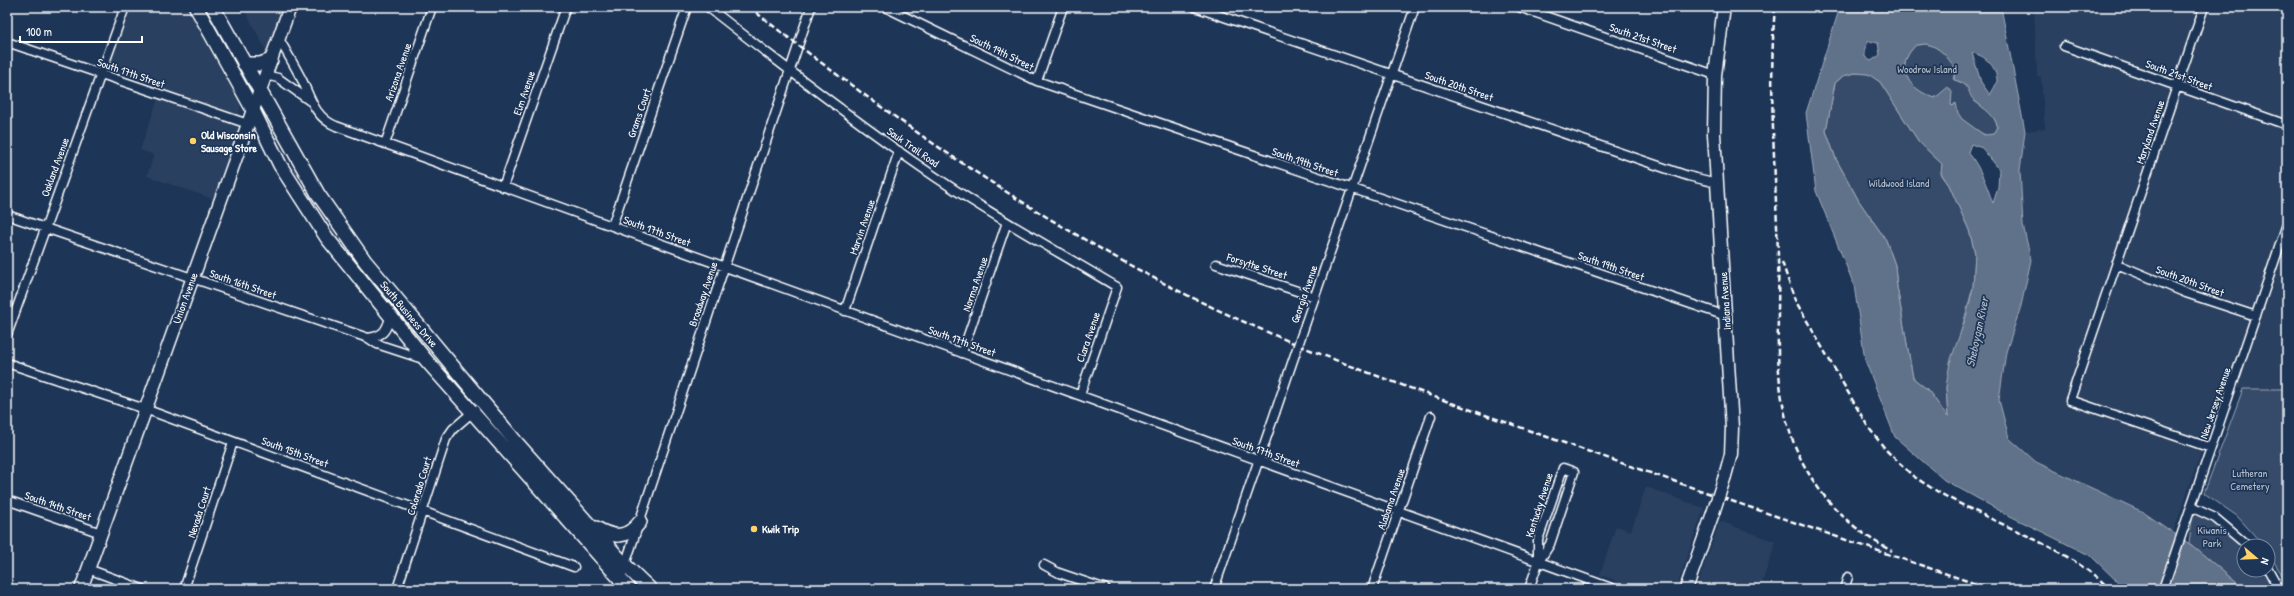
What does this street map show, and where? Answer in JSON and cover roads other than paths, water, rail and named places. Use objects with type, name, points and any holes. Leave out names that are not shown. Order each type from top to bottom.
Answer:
[{"type":"main road","name":"South Business Drive","points":[[196,7],[253,110],[280,165],[308,211],[327,238],[390,318],[622,586]]},
{"type":"main road","name":"South Business Drive","points":[[213,7],[318,194],[365,261],[483,403],[625,565],[650,589]]},
{"type":"main road","points":[[244,64],[260,64],[271,60]]},
{"type":"main road","points":[[590,525],[606,534],[619,536],[630,533],[640,522]]},
{"type":"street","name":"Oakland Avenue","points":[[7,335],[125,7]]},
{"type":"street","name":"Union Avenue","points":[[81,589],[290,7]]},
{"type":"street","name":"Arizona Avenue","points":[[385,144],[432,7]]},
{"type":"street","name":"Elm Avenue","points":[[502,187],[566,7]]},
{"type":"street","name":"Grams Court","points":[[612,226],[687,7]]},
{"type":"street","name":"Sauk Trail Road","points":[[708,7],[899,151],[1007,222],[1118,287]]},
{"type":"street","name":"Broadway Avenue","points":[[622,586],[625,565],[811,7]]},
{"type":"street","name":"South 19th Street","points":[[885,7],[1037,81],[1352,190],[1726,316]]},
{"type":"street","points":[[1037,81],[1063,7]]},
{"type":"street","name":"South 20th Street","points":[[1195,7],[1688,176],[1717,183]]},
{"type":"street","name":"Georgia Avenue","points":[[1214,589],[1415,7]]},
{"type":"street","name":"South 21st Street","points":[[1519,7],[1715,75]]},
{"type":"street","name":"Indiana Avenue","points":[[1686,589],[1725,476],[1731,454],[1732,428],[1714,134],[1715,75],[1724,7]]},
{"type":"street","name":"Maryland Avenue","points":[[2204,7],[2070,400],[2211,448]]},
{"type":"street","name":"South 17th Street","points":[[279,38],[303,83],[310,102],[318,113],[331,124],[1080,395],[1538,563],[1614,589]]},
{"type":"street","name":"South 17th Street","points":[[7,42],[248,124]]},
{"type":"street","name":"South 21st Street","points":[[2064,46],[2287,125]]},
{"type":"street","name":"South 17th Street","points":[[265,75],[278,78],[310,102]]},
{"type":"street","name":"Marvin Avenue","points":[[845,310],[899,151]]},
{"type":"street","name":"South 16th Street","points":[[7,215],[368,338],[380,345],[426,360]]},
{"type":"street","name":"Norma Avenue","points":[[962,353],[1007,222]]},
{"type":"street","name":"New Jersey Avenue","points":[[2163,589],[2287,224]]},
{"type":"street","name":"Forsythe Street","points":[[1216,264],[1315,297]]},
{"type":"street","name":"South 20th Street","points":[[2117,264],[2186,292],[2256,316]]},
{"type":"street","name":"Clara Avenue","points":[[1080,395],[1118,287]]},
{"type":"street","points":[[368,338],[380,337],[386,332],[390,318]]},
{"type":"street","name":"South 15th Street","points":[[7,363],[146,410],[423,510],[574,567]]},
{"type":"street","name":"Colorado Court","points":[[397,589],[446,439],[453,429],[483,403]]},
{"type":"street","name":"Alabama Avenue","points":[[1372,589],[1431,416]]},
{"type":"street","name":"Nevada Court","points":[[184,589],[233,442]]},
{"type":"street","name":"Kentucky Avenue","points":[[1529,589],[1538,563],[1550,544],[1574,472],[1563,468],[1538,540],[1538,563]]},
{"type":"street","name":"South 14th Street","points":[[7,500],[101,533]]},
{"type":"street","points":[[2191,506],[2215,518],[2239,538]]},
{"type":"street","points":[[1044,565],[1059,573],[1106,589]]},
{"type":"street","points":[[88,569],[142,589]]},
{"type":"street","points":[[1844,589],[1848,577]]},
{"type":"street","points":[[2273,578],[2279,589]]},
{"type":"water","name":"Sheboygan River","points":[[1840,7],[2001,7],[2025,131],[2020,170],[2023,225],[2031,260],[2021,306],[2006,352],[1999,400],[2009,438],[2036,462],[2143,512],[2194,547],[2244,589],[2125,589],[2091,556],[2004,513],[1944,480],[1895,437],[1865,360],[1854,285],[1816,191],[1806,113]],"holes":[[[1869,41],[1878,43],[1880,55],[1871,61],[1865,57],[1865,48]],[[1916,45],[1931,45],[1947,57],[1955,69],[1954,80],[1964,84],[1972,98],[1994,118],[1998,127],[1994,134],[1984,135],[1962,119],[1958,113],[1956,103],[1953,106],[1951,105],[1952,92],[1948,87],[1935,98],[1925,94],[1911,83],[1905,69],[1905,61],[1909,53]],[[1972,53],[1986,59],[1995,71],[1997,81],[1990,95],[1981,82]],[[1855,73],[1868,74],[1880,82],[1919,142],[1942,164],[1941,173],[1949,185],[1969,230],[1975,253],[1973,288],[1966,317],[1950,362],[1946,387],[1948,417],[1928,390],[1913,378],[1897,287],[1895,265],[1886,240],[1859,201],[1836,159],[1826,131],[1835,83],[1843,76]],[[1971,144],[1982,148],[1999,169],[1998,188],[1993,203],[1983,177],[1968,152]]]},
{"type":"railway","points":[[749,7],[905,124],[1013,196],[1125,262],[1183,293],[1225,313],[1309,349],[1438,398],[1699,490],[1991,589]]},
{"type":"railway","points":[[1775,7],[1772,101],[1778,258],[1778,344],[1780,387],[1784,408],[1789,429],[1805,467],[1828,500],[1857,529],[1892,551]]},
{"type":"railway","points":[[1782,262],[1795,300],[1868,427],[1887,451],[1913,476],[1930,487],[1952,500],[2023,534],[2070,559],[2091,573],[2110,589]]},
{"type":"place","name":"Old Wisconsin Sausage Store","points":[[193,141]]},
{"type":"place","name":"Kwik Trip","points":[[754,529]]},
{"type":"park label","name":"Woodrow Island","points":[[1927,69]]},
{"type":"park label","name":"Wildwood Island","points":[[1899,183]]},
{"type":"park label","name":"Lutheran Cemetery","points":[[2250,479]]},
{"type":"park label","name":"Kiwanis Park","points":[[2212,536]]}]
